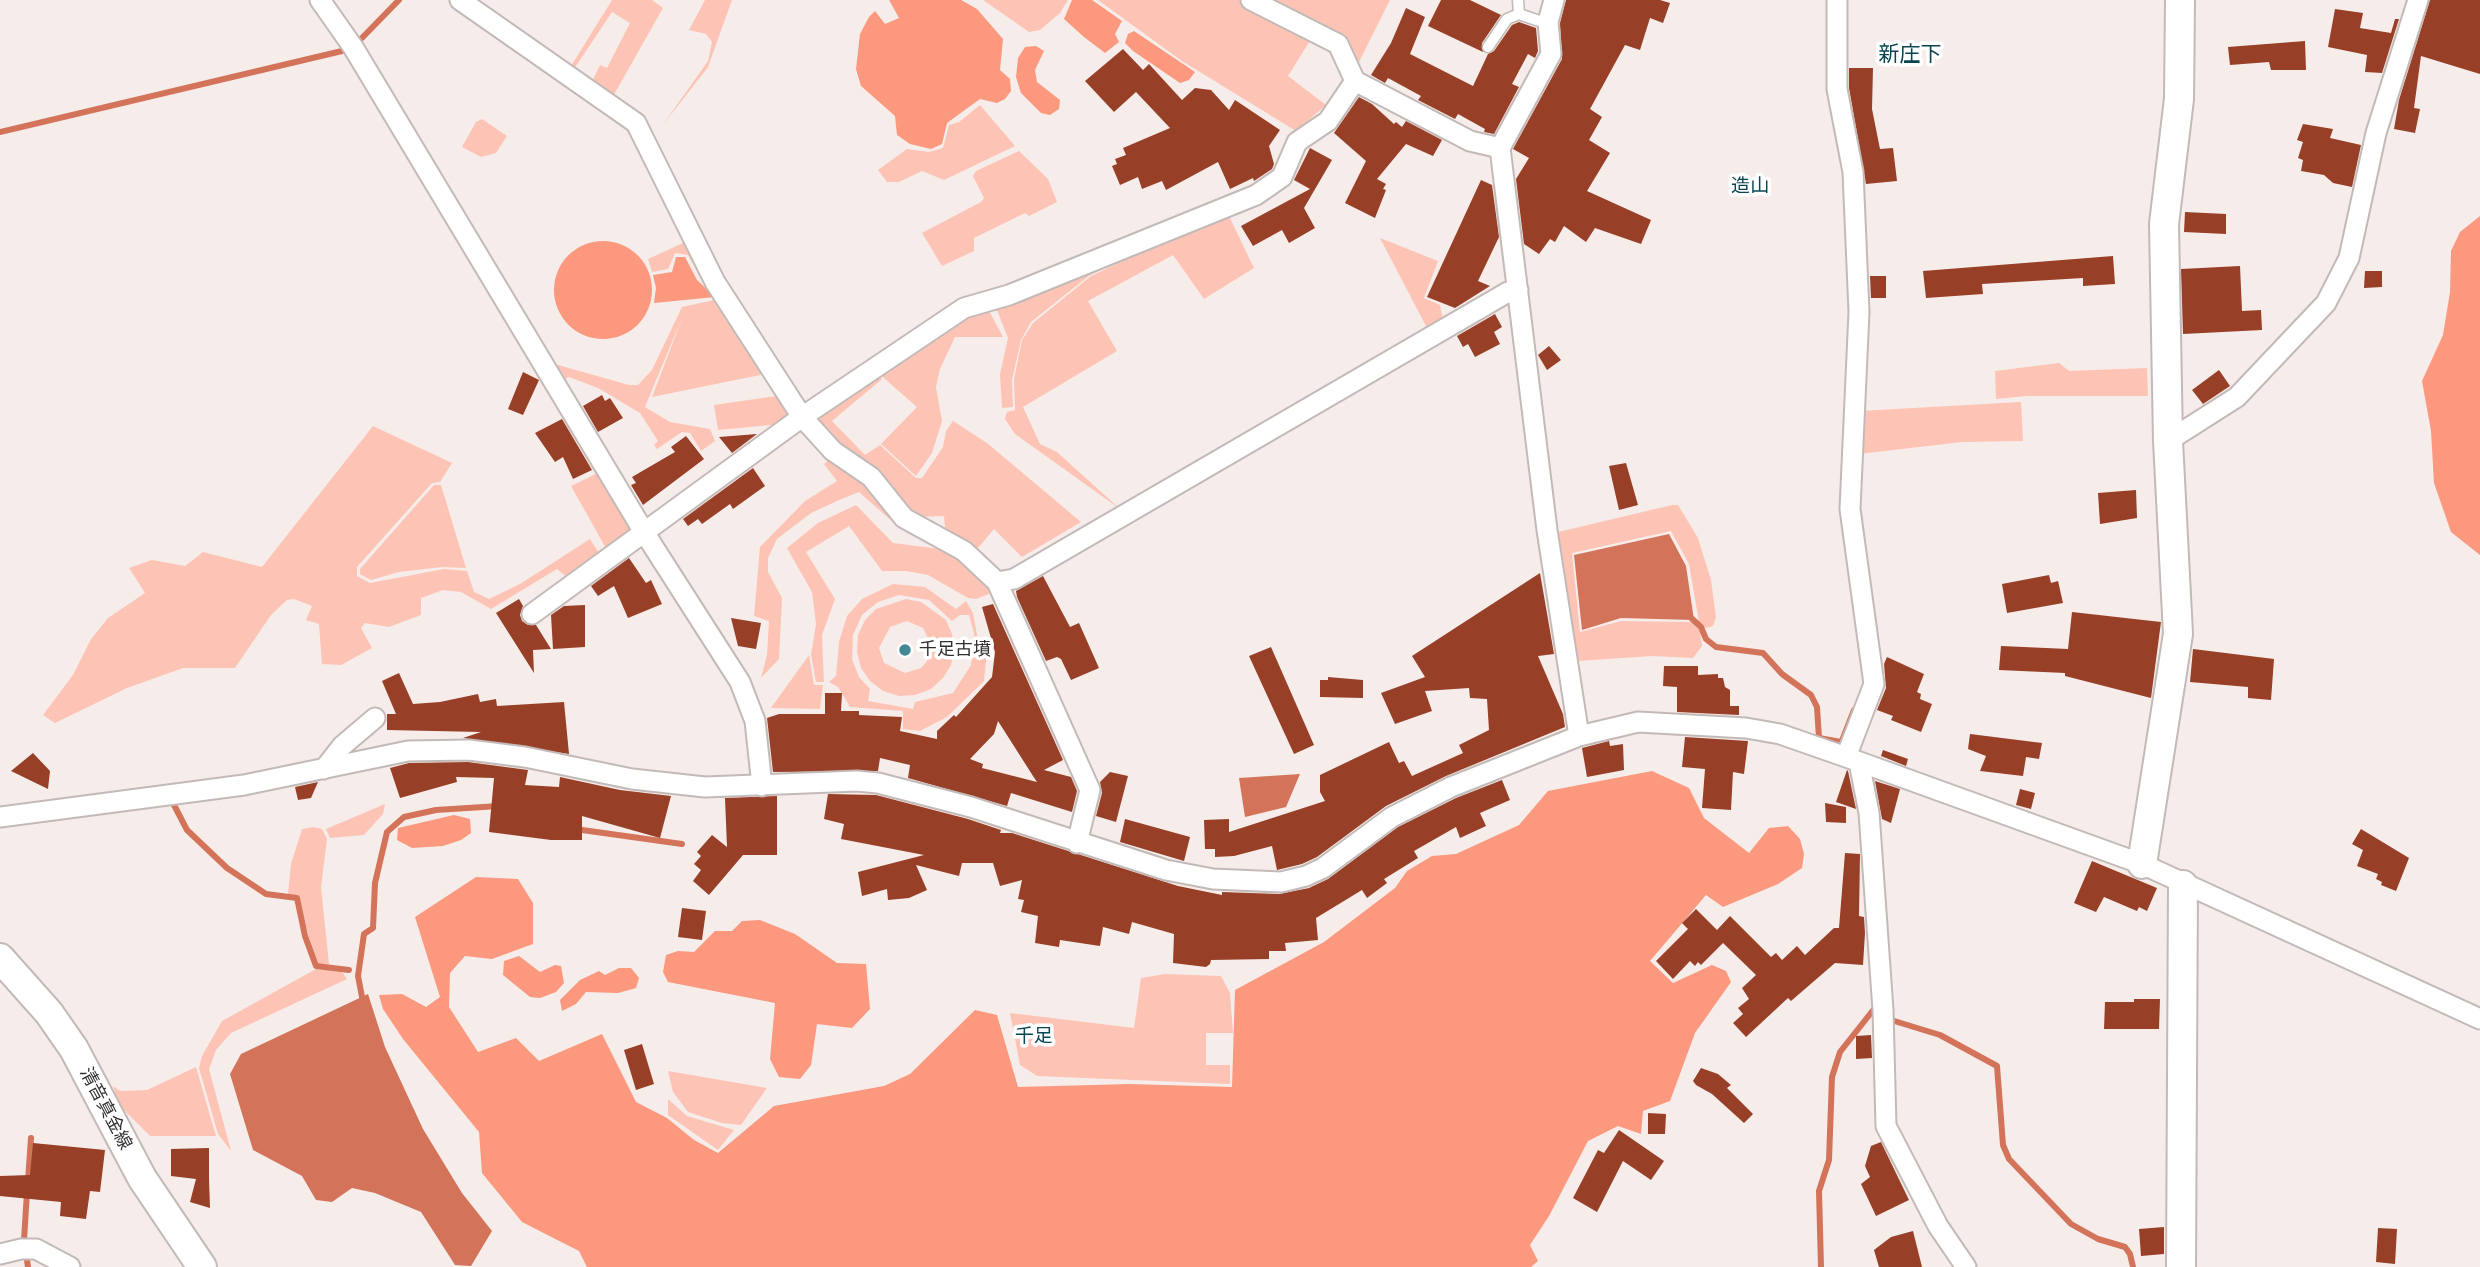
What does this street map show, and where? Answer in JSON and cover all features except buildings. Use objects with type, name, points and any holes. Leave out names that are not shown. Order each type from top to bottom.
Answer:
[{"type":"street","points":[[320,0],[351,45],[644,532],[748,698],[757,734],[762,786]]},
{"type":"street","points":[[460,0],[636,123],[715,282],[802,417],[832,451],[871,477],[904,518],[964,551],[997,582],[1090,790],[1077,843]]},
{"type":"street","points":[[1251,0],[1338,44],[1355,81],[1470,141],[1500,148]]},
{"type":"street","points":[[1554,0],[1548,24],[1551,54],[1500,148],[1548,530],[1580,736]]},
{"type":"street","points":[[1838,0],[1837,89],[1853,172],[1859,312],[1850,523],[1874,684],[1853,759],[1869,813],[1883,1010],[1886,1126],[1938,1226],[1966,1267]]},
{"type":"street","points":[[2142,864],[2178,634],[2168,441],[2164,224],[2179,99],[2180,0]]},
{"type":"street","points":[[2168,441],[2237,397],[2326,303],[2350,258],[2376,133],[2418,0]]},
{"type":"street","points":[[532,614],[802,417],[964,308],[1009,295],[1256,195],[1282,177],[1297,142],[1328,121],[1355,81]]},
{"type":"street","points":[[997,582],[1014,579],[1508,292],[1518,290]]},
{"type":"street","points":[[324,769],[342,746],[375,718]]},
{"type":"street","points":[[0,817],[244,785],[408,751],[469,750],[655,782],[705,787],[857,781],[878,783],[971,807],[1077,843],[1194,877],[1281,882],[1307,876],[1323,868],[1392,817],[1451,787],[1580,736],[1639,722],[1746,727],[1780,734],[1853,759],[2142,864],[2480,1019]]},
{"type":"street","points":[[2181,1267],[2183,885]]},
{"type":"street","name":"清音真金線","points":[[0,958],[49,1013],[74,1049],[142,1178],[202,1267]]},
{"type":"street","points":[[0,1254],[24,1248],[70,1267]]},
{"type":"lane","points":[[1518,0],[1518,14]]},
{"type":"lane","points":[[1488,47],[1507,19],[1518,14],[1548,24]]},
{"type":"shaded area","points":[[612,0],[652,0],[663,8],[612,98],[591,84],[600,65],[607,68],[630,23],[612,12],[572,72],[571,66]]},
{"type":"shaded area","points":[[705,0],[732,0],[708,67],[662,126],[708,61],[712,42],[706,34],[689,30]]},
{"type":"shaded area","points":[[889,0],[961,0],[977,9],[1003,39],[1000,70],[1010,79],[1011,91],[1005,99],[997,103],[980,99],[947,123],[942,144],[931,149],[910,144],[897,135],[895,116],[861,86],[856,69],[860,34],[869,17],[875,11],[885,24],[899,18]]},
{"type":"shaded area","points":[[983,0],[1068,0],[1060,13],[1040,30],[1029,32]]},
{"type":"shaded area","points":[[1072,0],[1092,0],[1122,21],[1115,34],[1119,42],[1105,53],[1084,37],[1064,19]]},
{"type":"shaded area","points":[[1098,0],[1242,0],[1313,36],[1288,76],[1326,105],[1296,131],[1182,61]]},
{"type":"shaded area","points":[[1263,0],[1390,0],[1357,66]]},
{"type":"shaded area","points":[[1134,31],[1195,72],[1189,80],[1180,83],[1133,51],[1125,43],[1128,34]]},
{"type":"shaded area","points":[[1036,46],[1044,51],[1035,70],[1037,82],[1060,100],[1059,109],[1050,115],[1041,113],[1021,93],[1016,77],[1018,58],[1025,47]]},
{"type":"shaded area","points":[[980,105],[1015,146],[944,180],[922,171],[899,182],[887,182],[878,170],[907,149],[929,152],[943,148],[949,125],[959,122]]},
{"type":"shaded area","points":[[482,119],[507,136],[496,153],[481,157],[462,147],[476,122]]},
{"type":"shaded area","points":[[1019,151],[1048,179],[1057,202],[1029,216],[1025,213],[974,238],[974,251],[942,266],[922,233],[981,202],[984,198],[973,176],[976,171]]},
{"type":"shaded area","points":[[1227,212],[1254,268],[1204,299],[1173,255],[1088,301],[1117,351],[1023,407],[1040,444],[1057,452],[1120,509],[1015,434],[1005,419],[1007,412],[1015,410],[1014,379],[1022,340],[1033,323],[1091,276]]},
{"type":"shaded area","points":[[2480,216],[2480,555],[2451,532],[2434,483],[2431,431],[2422,381],[2443,335],[2450,292],[2451,251],[2460,232]]},
{"type":"shaded area","points":[[1380,238],[1438,261],[1424,298],[1440,305],[1443,321],[1427,328]]},
{"type":"shaded area","points":[[603,241],[622,245],[638,255],[648,271],[652,290],[648,309],[638,325],[622,335],[603,339],[584,335],[568,325],[558,309],[554,290],[558,271],[568,255],[584,245]]},
{"type":"shaded area","points":[[683,243],[692,245],[717,296],[700,277],[688,255],[675,253],[668,269],[652,272],[648,259]]},
{"type":"shaded area","points":[[1132,253],[1090,275],[1031,322],[1021,340],[1012,380],[1013,407],[1002,408],[1000,374],[1008,338],[995,305]]},
{"type":"shaded area","points":[[676,257],[685,257],[697,280],[715,297],[654,303],[656,288],[653,275],[672,272]]},
{"type":"shaded area","points":[[719,299],[765,374],[652,397],[684,313],[645,407],[670,422],[710,429],[715,441],[701,451],[690,433],[682,432],[657,449],[654,445],[658,441],[640,413],[598,388],[569,377],[561,381],[551,363],[629,385],[638,385],[652,370],[682,307]]},
{"type":"shaded area","points":[[986,305],[1003,337],[955,337],[940,369],[936,387],[942,421],[932,453],[916,476],[881,444],[917,407],[877,372]]},
{"type":"shaded area","points":[[2059,363],[2069,371],[2147,368],[2148,396],[2026,396],[1996,399],[1995,371]]},
{"type":"shaded area","points":[[876,373],[882,379],[832,421],[865,455],[880,445],[916,478],[922,478],[943,447],[946,431],[953,421],[987,443],[1081,522],[1022,557],[994,529],[979,547],[973,549],[937,528],[945,528],[944,516],[917,517],[835,446],[813,416]]},
{"type":"shaded area","points":[[783,395],[792,413],[772,425],[718,430],[714,405]]},
{"type":"shaded area","points":[[2021,402],[2023,441],[1962,442],[1859,454],[1860,411]]},
{"type":"shaded area","points":[[373,426],[452,463],[440,482],[432,483],[357,567],[357,576],[370,583],[444,569],[467,571],[474,592],[489,599],[520,584],[590,539],[599,553],[569,579],[557,569],[491,609],[461,592],[443,590],[421,598],[421,615],[389,627],[365,623],[361,628],[372,648],[341,665],[322,664],[319,624],[306,620],[312,606],[294,599],[287,600],[271,615],[235,668],[183,668],[127,688],[55,723],[43,715],[73,675],[91,639],[108,618],[145,593],[129,568],[152,560],[185,566],[203,552],[262,567]]},
{"type":"shaded area","points":[[831,458],[959,554],[994,592],[976,599],[968,598],[928,575],[882,571],[849,526],[806,552],[835,599],[822,635],[824,682],[816,682],[811,655],[816,624],[812,592],[787,548],[818,523],[856,505],[893,543],[940,549],[893,522],[859,492],[811,513],[777,539],[768,558],[768,572],[782,598],[779,659],[761,678],[767,655],[769,621],[754,616],[760,547],[805,501],[837,481],[824,464]]},
{"type":"shaded area","points":[[600,472],[632,527],[630,534],[607,550],[571,486]]},
{"type":"shaded area","points":[[434,485],[441,485],[466,568],[442,567],[399,572],[371,580],[360,574],[360,569]]},
{"type":"shaded area","points":[[1678,505],[1698,538],[1711,580],[1716,617],[1713,626],[1706,628],[1699,622],[1689,564],[1671,531],[1572,553],[1580,632],[1621,621],[1693,622],[1700,631],[1702,646],[1693,658],[1652,656],[1578,661],[1572,653],[1554,533]]},
{"type":"shaded area","points":[[1669,534],[1686,566],[1694,620],[1621,618],[1582,630],[1574,555]]},
{"type":"shaded area","points":[[893,584],[925,587],[956,609],[966,601],[973,613],[980,651],[987,651],[984,681],[947,717],[920,731],[903,729],[903,711],[850,707],[838,687],[829,682],[836,676],[839,642],[847,616],[862,599]],"holes":[[[899,595],[929,600],[952,621],[960,615],[969,615],[974,633],[971,665],[953,693],[915,702],[913,709],[868,701],[870,689],[859,677],[852,659],[853,635],[862,615],[878,602]]]},
{"type":"shaded area","points":[[906,599],[921,602],[946,620],[952,634],[954,650],[951,665],[943,678],[931,689],[915,695],[899,696],[883,691],[870,681],[861,668],[857,652],[858,635],[865,620],[876,609]],"holes":[[[907,621],[923,628],[931,644],[927,661],[921,668],[905,673],[884,663],[879,648],[890,627]]]},
{"type":"shaded area","points":[[809,655],[814,685],[823,685],[820,709],[771,708]]},
{"type":"shaded area","points":[[1652,771],[1689,788],[1704,818],[1749,853],[1769,828],[1788,826],[1800,839],[1804,854],[1802,868],[1778,884],[1723,907],[1706,895],[1650,961],[1673,983],[1712,965],[1726,971],[1731,982],[1695,1033],[1670,1101],[1643,1111],[1641,1134],[1618,1126],[1588,1141],[1549,1216],[1530,1245],[1538,1261],[1531,1267],[587,1267],[579,1251],[522,1222],[482,1173],[479,1132],[403,1039],[383,1009],[379,995],[402,994],[426,1007],[440,997],[415,917],[476,877],[518,879],[533,903],[533,944],[492,959],[465,956],[450,973],[449,1007],[478,1052],[516,1038],[539,1061],[602,1034],[636,1102],[667,1118],[694,1140],[718,1153],[774,1106],[884,1086],[910,1074],[975,1010],[997,1015],[1018,1087],[1130,1084],[1232,1087],[1235,990],[1324,942],[1395,888],[1407,871],[1432,856],[1456,854],[1519,825],[1548,791]]},
{"type":"shaded area","points":[[1300,774],[1286,807],[1245,817],[1239,778]]},
{"type":"shaded area","points":[[385,804],[383,814],[364,835],[330,838],[326,829]]},
{"type":"shaded area","points":[[454,815],[470,819],[471,833],[461,840],[443,846],[412,848],[397,840],[398,828]]},
{"type":"shaded area","points":[[302,829],[322,829],[327,839],[321,887],[329,964],[316,964],[298,896],[288,894],[291,864]]},
{"type":"shaded area","points":[[760,920],[795,934],[837,963],[866,964],[870,1009],[852,1028],[817,1024],[811,1065],[800,1079],[779,1077],[770,1059],[775,1003],[668,982],[663,972],[666,955],[678,951],[694,952],[715,931],[732,931],[742,921]]},
{"type":"shaded area","points":[[519,956],[540,972],[555,965],[561,966],[564,983],[556,992],[540,998],[530,997],[503,975],[504,961]]},
{"type":"shaded area","points":[[619,968],[631,968],[639,978],[636,988],[618,993],[586,992],[576,1004],[562,1011],[560,1000],[580,980],[599,971],[605,975]]},
{"type":"shaded area","points":[[316,969],[342,972],[347,979],[231,1033],[216,1050],[209,1069],[231,1151],[218,1134],[199,1068],[202,1056],[222,1021]]},
{"type":"shaded area","points":[[1165,974],[1221,976],[1230,993],[1233,1033],[1206,1033],[1206,1065],[1230,1065],[1230,1084],[1037,1076],[1020,1065],[1010,1013],[1134,1028],[1141,978]]},
{"type":"shaded area","points":[[368,994],[385,1047],[423,1129],[462,1193],[492,1231],[471,1266],[455,1265],[421,1212],[375,1193],[352,1188],[332,1202],[316,1200],[302,1176],[253,1150],[230,1074],[241,1054]]},
{"type":"shaded area","points":[[196,1067],[216,1136],[150,1136],[119,1105],[113,1086],[120,1091],[147,1090]]},
{"type":"shaded area","points":[[668,1071],[767,1088],[741,1125],[722,1123],[688,1112],[673,1092]]},
{"type":"shaded area","points":[[668,1099],[687,1116],[734,1130],[718,1150],[668,1115]]},
{"type":"waterway","points":[[0,132],[342,51],[359,41],[399,0]]},
{"type":"waterway","points":[[1689,616],[1701,627],[1706,639],[1716,647],[1763,653],[1782,674],[1811,695],[1817,707],[1819,738],[1841,742]]},
{"type":"waterway","points":[[1841,743],[1854,710]]},
{"type":"waterway","points":[[174,805],[187,830],[227,868],[266,894],[297,898],[305,936],[316,966],[349,970]]},
{"type":"waterway","points":[[363,1002],[358,976],[364,934],[373,928],[375,883],[387,832],[404,817],[436,810],[499,806]]},
{"type":"waterway","points":[[575,829],[682,844]]},
{"type":"waterway","points":[[1821,1267],[1819,1191],[1829,1160],[1832,1077],[1840,1052],[1874,1009]]},
{"type":"waterway","points":[[1891,1020],[1940,1035],[1997,1066],[2003,1145],[2009,1159],[2071,1224],[2098,1239],[2125,1247],[2133,1267]]},
{"type":"waterway","points":[[28,1181],[31,1138]]},
{"type":"waterway","points":[[27,1192],[24,1240],[28,1267]]},
{"type":"place","name":"千足古墳","points":[[905,650]]},
{"type":"district","name":"新庄下","points":[[1910,56]]},
{"type":"district","name":"造山","points":[[1750,187]]},
{"type":"district","name":"千足","points":[[1034,1037]]}]
